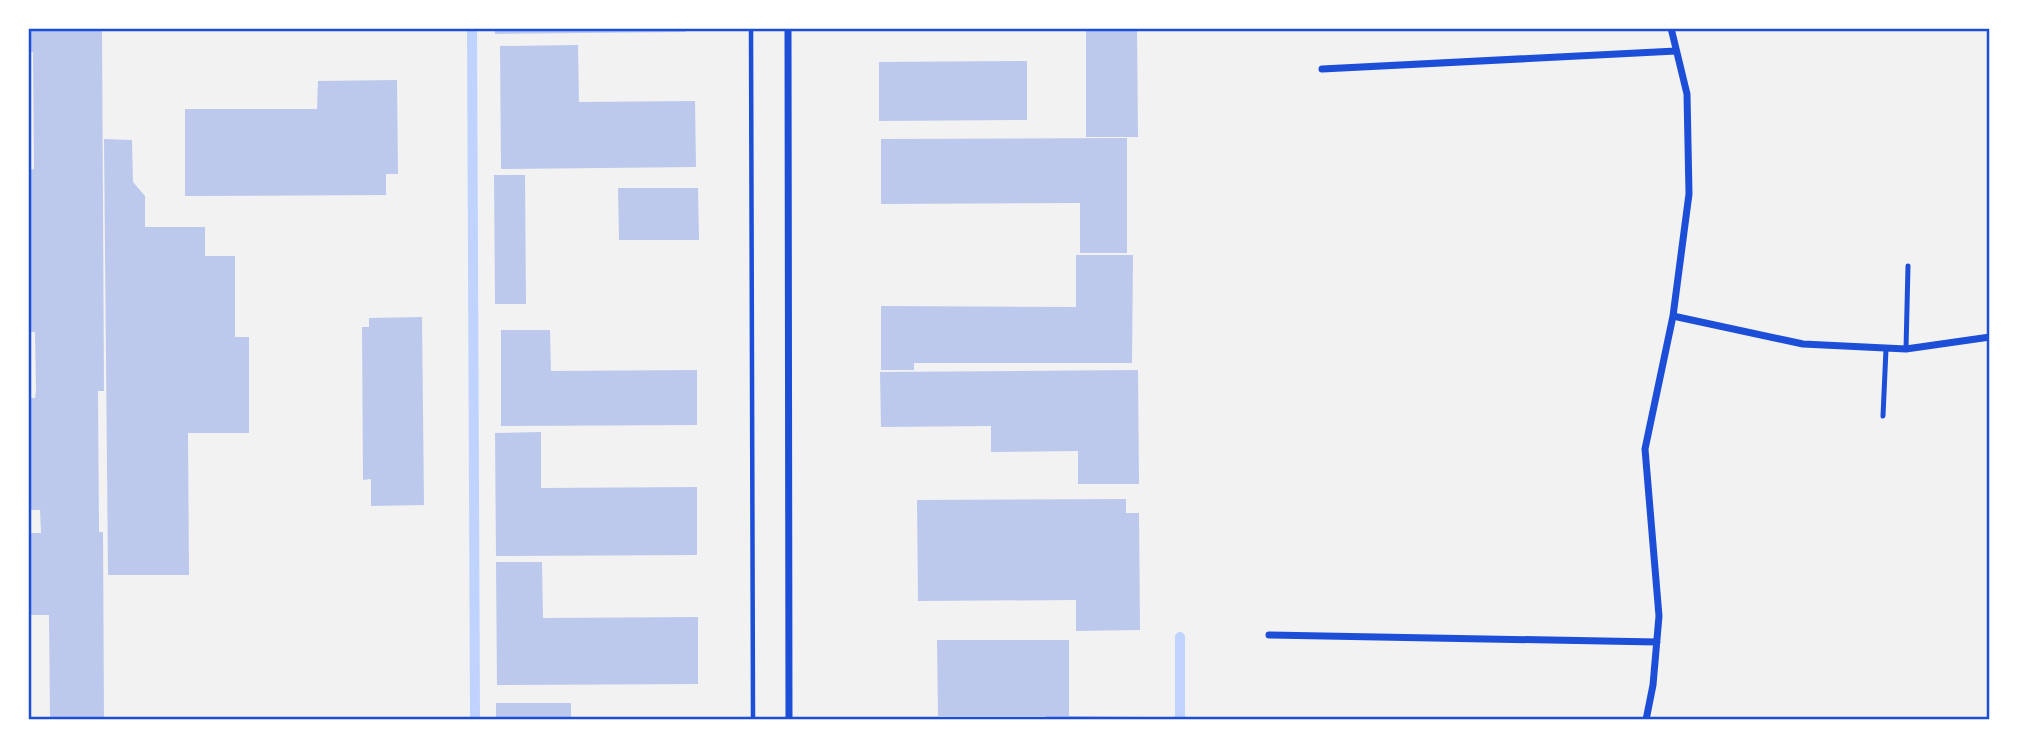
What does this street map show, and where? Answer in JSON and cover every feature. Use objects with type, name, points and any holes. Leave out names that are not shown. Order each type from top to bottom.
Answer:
[{"type":"street","points":[[788,28],[789,720]]},
{"type":"street","points":[[1646,720],[1653,685],[1659,616],[1645,449],[1673,316],[1689,194],[1687,94],[1671,28]]},
{"type":"street","points":[[1322,69],[1676,51]]},
{"type":"street","points":[[1673,316],[1803,344],[1906,349],[1990,337]]},
{"type":"street","points":[[1269,635],[1657,642]]},
{"type":"lane","points":[[1906,349],[1908,266]]},
{"type":"lane","points":[[1883,416],[1886,349]]},
{"type":"path","points":[[751,28],[752,720]]},
{"type":"building","points":[[28,28],[102,28],[104,391],[98,391],[99,532],[103,532],[104,720],[50,720],[49,615],[28,615],[28,533],[41,533],[40,510],[28,510],[28,398],[35,398],[36,391],[35,332],[28,332],[28,170],[34,169],[33,52],[28,52]]},
{"type":"building","points":[[495,28],[686,28],[686,32],[495,34]]},
{"type":"building","points":[[1086,28],[1137,28],[1138,137],[1086,137]]},
{"type":"building","points":[[578,45],[579,102],[695,101],[696,167],[501,169],[500,46]]},
{"type":"building","points":[[1027,61],[1027,120],[879,121],[879,62]]},
{"type":"building","points":[[397,80],[398,174],[386,174],[386,195],[185,196],[185,109],[317,109],[318,81]]},
{"type":"building","points":[[1127,138],[1127,253],[1080,253],[1080,203],[881,204],[881,139]]},
{"type":"building","points":[[104,139],[132,140],[133,182],[145,196],[145,227],[205,227],[205,256],[235,256],[235,337],[249,337],[249,433],[188,433],[189,575],[108,575]]},
{"type":"building","points":[[494,175],[525,175],[526,304],[495,304]]},
{"type":"building","points":[[618,188],[698,188],[699,240],[619,240]]},
{"type":"building","points":[[1076,255],[1133,255],[1132,363],[914,363],[914,370],[881,370],[881,306],[1076,307]]},
{"type":"building","points":[[422,317],[424,505],[371,506],[371,479],[363,480],[362,327],[369,327],[369,318]]},
{"type":"building","points":[[501,330],[550,330],[551,371],[697,370],[697,425],[501,426]]},
{"type":"building","points":[[1138,370],[1139,484],[1078,484],[1078,451],[991,452],[991,426],[881,427],[880,372]]},
{"type":"building","points":[[541,432],[541,488],[697,487],[697,555],[496,556],[495,433]]},
{"type":"building","points":[[1126,499],[1126,513],[1139,513],[1140,630],[1076,631],[1076,600],[918,601],[917,500]]},
{"type":"building","points":[[496,562],[542,562],[543,618],[698,617],[698,684],[497,685]]},
{"type":"building","points":[[937,640],[1069,640],[1069,716],[1140,717],[1140,720],[1046,720],[1046,716],[938,716]]},
{"type":"building","points":[[496,703],[571,703],[571,720],[496,720]]},
{"type":"waterway","points":[[472,28],[475,720]]},
{"type":"waterway","points":[[1180,637],[1180,720]]}]
